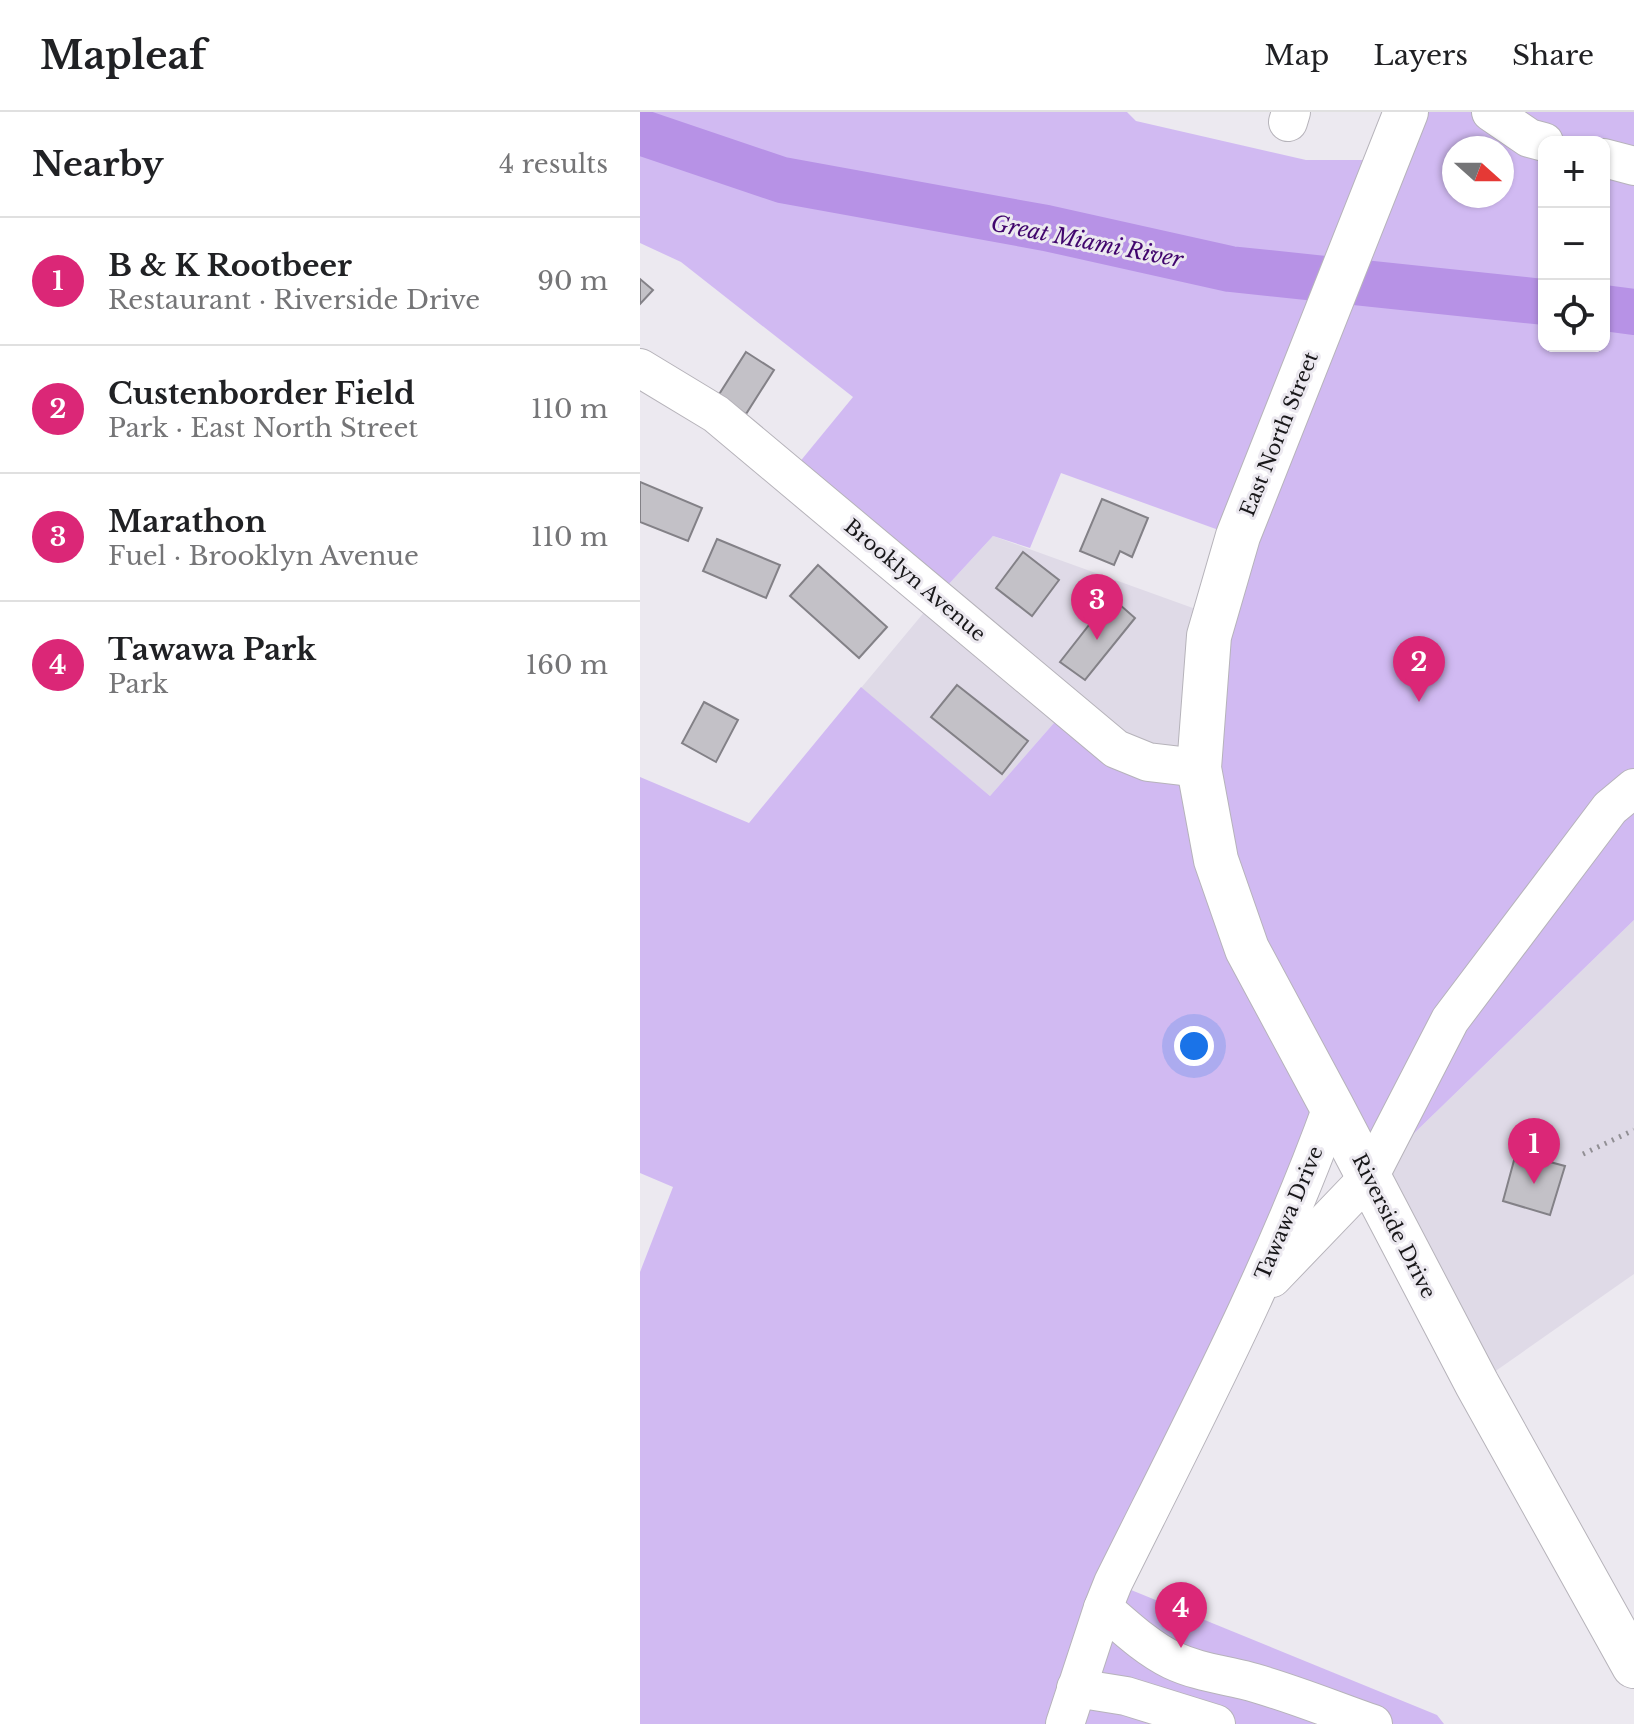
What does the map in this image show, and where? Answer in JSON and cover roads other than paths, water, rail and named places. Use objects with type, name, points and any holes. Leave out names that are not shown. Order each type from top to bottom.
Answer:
[{"type":"main road","name":"East North Street","points":[[1199,768],[1209,636],[1238,536],[1406,112]]},
{"type":"main road","name":"Riverside Drive","points":[[1199,768],[1216,860],[1247,949],[1477,1384],[1634,1666]]},
{"type":"street","points":[[1491,112],[1529,138],[1538,140]]},
{"type":"street","points":[[1610,160],[1634,166]]},
{"type":"street","name":"Brooklyn Avenue","points":[[640,368],[716,414],[1116,749],[1148,762],[1199,768]]},
{"type":"street","name":"Tawawa Drive","points":[[1254,1298],[1369,1177],[1450,1020],[1610,808],[1634,788]]},
{"type":"street","name":"Tawawa Drive","points":[[1254,1298],[1332,1107]]},
{"type":"street","points":[[1065,1724],[1113,1583],[1254,1298]]},
{"type":"street","points":[[1103,1608],[1169,1659],[1197,1670],[1282,1692],[1373,1724]]},
{"type":"street","points":[[1076,1688],[1126,1696],[1216,1724]]},
{"type":"waterway","name":"Great Miami River","points":[[640,132],[782,180],[1046,228],[1230,269],[1538,301]]},
{"type":"waterway","name":"Great Miami River","points":[[1610,309],[1634,312]]},
{"type":"place","name":"Marathon","points":[[1097,640]]},
{"type":"place","name":"Custenborder Field","points":[[1419,702]]},
{"type":"place","name":"B & K Rootbeer","points":[[1534,1184]]},
{"type":"place","name":"Tawawa Park","points":[[1181,1648]]}]
